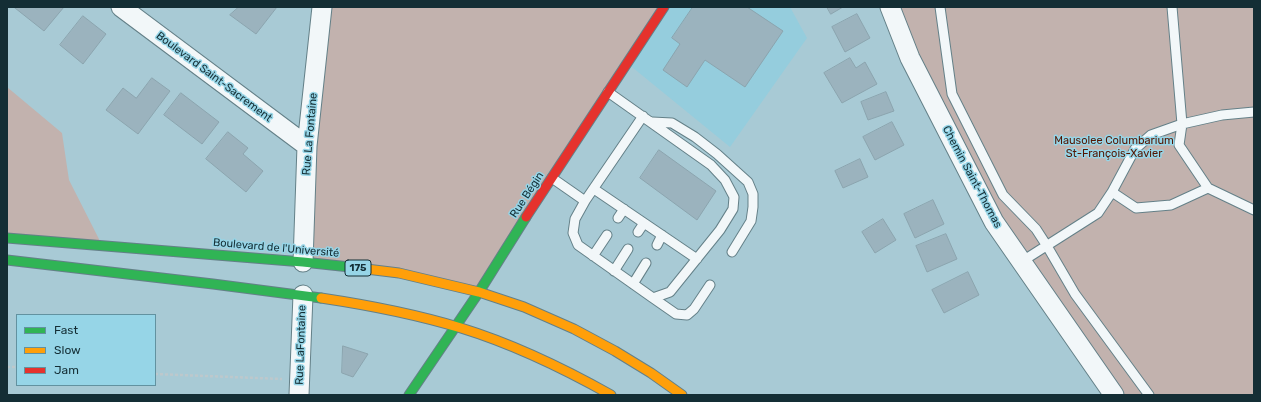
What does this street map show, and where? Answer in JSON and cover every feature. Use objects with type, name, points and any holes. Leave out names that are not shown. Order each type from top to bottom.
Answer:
[{"type":"main road","name":"Rue Bégin","points":[[409,395],[479,292],[505,249],[664,7]]},
{"type":"main road","name":"Boulevard de l'Université","points":[[7,238],[303,262],[399,272],[479,292],[524,307],[574,329],[651,373],[682,395]]},
{"type":"main road","points":[[7,260],[303,295],[409,314],[506,344],[547,362],[611,395]]},
{"type":"street","name":"Boulevard Saint-Sacrement","points":[[121,7],[307,146]]},
{"type":"street","name":"Rue La Fontaine","points":[[303,262],[307,146],[322,7]]},
{"type":"street","name":"Chemin Saint-Thomas","points":[[890,7],[910,58],[994,222],[1114,395]]},
{"type":"street","name":"Rue LaFontaine","points":[[299,387],[303,295]]},
{"type":"lane","points":[[940,7],[952,94],[1003,195],[1036,229],[1075,294],[1149,395]]},
{"type":"lane","points":[[1172,7],[1182,124],[1179,145],[1208,188],[1254,210]]},
{"type":"lane","points":[[608,92],[711,165],[725,180],[734,197],[733,209],[720,230],[698,259],[670,292],[653,298]]},
{"type":"lane","points":[[1022,262],[1098,213],[1112,192],[1135,149],[1151,135],[1182,124],[1222,115],[1254,112]]},
{"type":"lane","points":[[642,116],[585,201],[574,220],[573,233],[578,245],[676,314],[687,315],[694,309],[710,286]]},
{"type":"lane","points":[[652,122],[672,123],[717,154],[748,182],[753,194],[751,221],[732,252]]},
{"type":"lane","points":[[552,178],[585,201]]},
{"type":"lane","points":[[1112,192],[1136,208],[1171,205],[1208,188]]},
{"type":"lane","points":[[594,189],[698,259]]},
{"type":"lane","points":[[618,218],[624,209]]},
{"type":"lane","points":[[638,232],[644,223]]},
{"type":"lane","points":[[593,256],[607,235]]},
{"type":"lane","points":[[657,245],[662,235]]},
{"type":"lane","points":[[614,271],[628,249]]},
{"type":"lane","points":[[633,284],[646,263]]},
{"type":"path","points":[[156,374],[299,387]]},
{"type":"shaded area","points":[[664,7],[790,7],[807,38],[730,147],[627,63]]},
{"type":"green space","points":[[322,7],[664,7],[479,292],[303,262]]},
{"type":"green space","name":"Mausolee Columbarium St-François-Xavier","points":[[890,7],[1254,7],[1254,395],[1114,395],[994,222]]},
{"type":"green space","points":[[7,87],[62,133],[69,180],[102,245],[7,238]]},
{"type":"building","points":[[64,7],[44,31],[15,8]]},
{"type":"building","points":[[239,7],[277,7],[256,34],[230,15]]},
{"type":"building","points":[[693,7],[747,7],[783,31],[745,87],[705,60],[687,87],[663,70],[680,44],[672,38]]},
{"type":"building","points":[[827,7],[843,7],[831,14]]},
{"type":"building","points":[[857,14],[870,38],[845,52],[832,27]]},
{"type":"building","points":[[83,16],[106,34],[83,64],[60,45]]},
{"type":"building","points":[[850,58],[856,68],[865,62],[877,84],[842,103],[824,73]]},
{"type":"building","points":[[152,78],[170,91],[138,134],[106,110],[123,88],[136,98]]},
{"type":"building","points":[[886,92],[894,111],[868,120],[861,102]]},
{"type":"building","points":[[181,93],[219,122],[202,144],[164,115]]},
{"type":"building","points":[[892,122],[904,145],[875,160],[863,137]]},
{"type":"building","points":[[228,132],[248,148],[243,154],[263,171],[246,192],[206,159]]},
{"type":"building","points":[[659,150],[716,191],[697,220],[640,178]]},
{"type":"building","points":[[860,159],[868,177],[843,188],[835,171]]},
{"type":"building","points":[[933,200],[944,224],[915,238],[904,214]]},
{"type":"building","points":[[883,219],[896,240],[875,253],[862,232]]},
{"type":"building","points":[[946,234],[957,259],[927,272],[916,246]]},
{"type":"building","points":[[968,272],[979,295],[944,313],[932,290]]},
{"type":"building","points":[[343,346],[368,354],[353,377],[342,373]]},
{"type":"traffic: fast","points":[[409,395],[479,292],[526,217]]},
{"type":"traffic: fast","points":[[7,238],[350,267]]},
{"type":"traffic: fast","points":[[7,260],[321,298]]},
{"type":"traffic: slow","points":[[350,267],[399,273],[479,292],[524,307],[574,329],[615,351],[651,373],[682,395]]},
{"type":"traffic: slow","points":[[321,298],[409,314],[480,334],[538,357],[611,395]]},
{"type":"traffic: jam","points":[[526,217],[664,7]]}]
